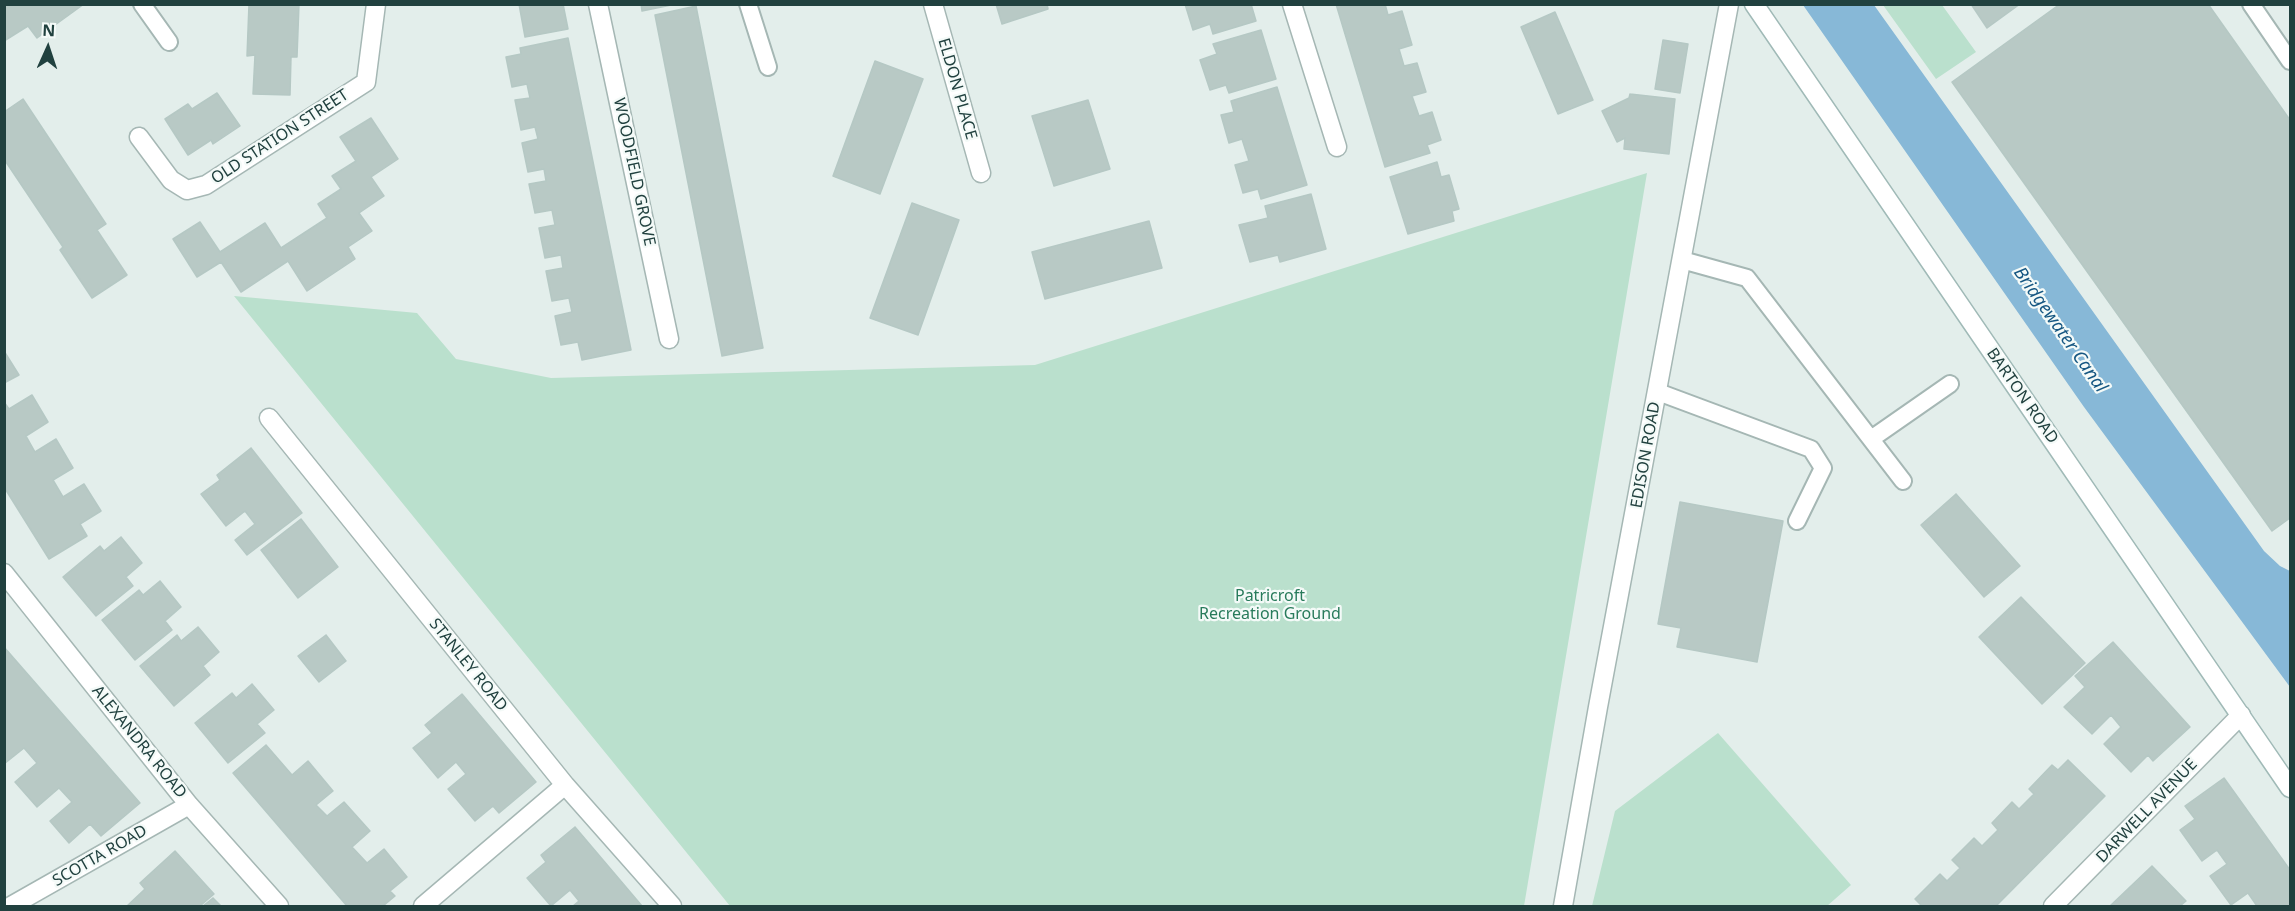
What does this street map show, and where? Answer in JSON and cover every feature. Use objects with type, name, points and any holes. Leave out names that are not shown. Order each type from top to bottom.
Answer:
[{"type":"street","name":"OLD STATION STREET","points":[[139,137],[171,180],[187,190],[206,185],[366,82],[376,4]]},
{"type":"street","name":"WOODFIELD GROVE","points":[[598,4],[669,339]]},
{"type":"street","name":"ELDON PLACE","points":[[933,4],[981,173]]},
{"type":"street","points":[[1292,4],[1337,147]]},
{"type":"street","name":"EDISON ROAD","points":[[1563,906],[1729,4]]},
{"type":"street","name":"BARTON ROAD","points":[[1754,4],[2290,788]]},
{"type":"street","name":"STANLEY ROAD","points":[[269,418],[565,785],[672,906]]},
{"type":"street","name":"ALEXANDRA ROAD","points":[[4,573],[189,805],[279,906]]},
{"type":"street","name":"DARWELL AVENUE","points":[[2053,906],[2241,715]]},
{"type":"street","points":[[423,906],[565,785]]},
{"type":"street","name":"SCOTTA ROAD","points":[[11,906],[189,805]]},
{"type":"lane","points":[[142,4],[169,42]]},
{"type":"lane","points":[[748,4],[768,67]]},
{"type":"lane","points":[[2251,4],[2290,61]]},
{"type":"lane","points":[[1682,260],[1747,278],[1903,481]]},
{"type":"lane","points":[[1871,439],[1950,384]]},
{"type":"lane","points":[[1658,392],[1811,449],[1823,468],[1797,522]]},
{"type":"green space","points":[[1883,5],[1942,5],[1976,52],[1936,79]]},
{"type":"green space","name":"Patricroft Recreation Ground","points":[[1647,173],[1524,906],[730,906],[234,296],[417,313],[456,359],[551,378],[1035,365]]},
{"type":"green space","points":[[1718,733],[1851,885],[1827,906],[1592,906],[1615,811]]},
{"type":"water","name":"Bridgewater Canal","points":[[1803,5],[1874,5],[2264,551],[2280,566],[2290,571],[2290,687],[2084,407]]},
{"type":"building","points":[[4,4],[84,4],[37,38],[28,26],[4,41]]},
{"type":"building","points":[[249,4],[299,4],[297,57],[291,57],[290,95],[253,94],[255,55],[247,56]]},
{"type":"building","points":[[519,4],[563,4],[568,29],[525,37]]},
{"type":"building","points":[[641,4],[676,4],[642,11]]},
{"type":"building","points":[[996,4],[1047,4],[1048,9],[1002,24]]},
{"type":"building","points":[[1185,4],[1251,4],[1256,21],[1213,34],[1210,24],[1193,30]]},
{"type":"building","points":[[1336,4],[1385,4],[1388,15],[1402,11],[1412,45],[1399,49],[1404,66],[1417,63],[1426,92],[1412,96],[1419,116],[1432,112],[1441,140],[1427,145],[1430,153],[1385,167]]},
{"type":"building","points":[[1971,4],[2020,4],[1987,28]]},
{"type":"building","points":[[2060,4],[2208,4],[2290,120],[2290,518],[2272,531],[1952,82]]},
{"type":"building","points":[[696,6],[763,348],[722,356],[655,15]]},
{"type":"building","points":[[1555,12],[1593,100],[1558,114],[1521,27]]},
{"type":"building","points":[[1261,30],[1276,79],[1229,93],[1226,85],[1210,90],[1200,60],[1217,54],[1213,44]]},
{"type":"building","points":[[568,38],[631,350],[582,360],[578,342],[561,345],[555,316],[572,312],[569,298],[552,301],[546,271],[563,268],[561,255],[545,258],[539,228],[555,225],[552,210],[535,213],[529,184],[546,181],[544,169],[528,172],[522,143],[538,139],[535,127],[521,130],[515,100],[530,98],[527,84],[512,87],[506,57],[521,54],[520,48]]},
{"type":"building","points":[[1663,40],[1688,44],[1680,93],[1655,89]]},
{"type":"building","points":[[875,61],[923,79],[880,194],[833,176]]},
{"type":"building","points":[[1277,87],[1307,185],[1261,199],[1258,189],[1243,193],[1235,165],[1249,161],[1242,139],[1229,143],[1221,115],[1234,112],[1231,101]]},
{"type":"building","points":[[217,93],[240,126],[213,144],[211,140],[188,155],[165,119],[188,104],[192,109]]},
{"type":"building","points":[[1630,94],[1675,99],[1669,154],[1624,149],[1625,138],[1617,142],[1602,111],[1629,98]]},
{"type":"building","points":[[23,99],[106,224],[97,230],[127,275],[92,298],[60,250],[63,247],[4,159],[4,112]]},
{"type":"building","points":[[1088,100],[1110,169],[1054,186],[1032,116]]},
{"type":"building","points":[[371,118],[398,159],[371,177],[384,196],[359,213],[372,231],[348,247],[355,259],[307,291],[288,261],[241,292],[221,262],[197,277],[173,239],[200,222],[220,252],[265,223],[281,248],[327,218],[318,204],[341,189],[332,176],[356,161],[340,137]]},
{"type":"building","points":[[1437,162],[1441,177],[1449,175],[1459,209],[1452,211],[1454,221],[1408,234],[1390,177]]},
{"type":"building","points":[[1311,194],[1326,249],[1280,262],[1278,255],[1250,262],[1239,225],[1268,218],[1265,206]]},
{"type":"building","points":[[912,203],[959,220],[918,335],[870,318]]},
{"type":"building","points":[[1149,221],[1162,268],[1045,299],[1032,252]]},
{"type":"building","points":[[4,351],[19,375],[4,383]]},
{"type":"building","points":[[32,395],[48,422],[26,436],[35,452],[56,439],[73,468],[53,480],[63,497],[84,484],[101,511],[80,524],[87,536],[49,559],[4,487],[4,402],[9,409]]},
{"type":"building","points":[[251,448],[302,513],[247,555],[235,540],[255,524],[245,511],[226,526],[201,494],[220,480],[217,475]]},
{"type":"building","points":[[1956,494],[2020,566],[1984,597],[1921,525]]},
{"type":"building","points":[[1680,502],[1783,521],[1757,662],[1677,647],[1681,628],[1658,624]]},
{"type":"building","points":[[301,519],[338,567],[298,598],[261,550]]},
{"type":"building","points":[[121,537],[142,563],[126,577],[133,586],[96,616],[63,577],[100,546],[104,551]]},
{"type":"building","points":[[160,581],[181,607],[165,621],[172,630],[135,660],[102,620],[139,590],[143,595]]},
{"type":"building","points":[[2021,597],[2085,663],[2042,704],[1979,637]]},
{"type":"building","points":[[198,627],[219,652],[203,666],[210,675],[174,706],[140,666],[177,635],[181,641]]},
{"type":"building","points":[[326,635],[346,661],[319,682],[298,656]]},
{"type":"building","points":[[2113,642],[2190,727],[2153,761],[2148,755],[2131,772],[2104,744],[2121,727],[2111,715],[2092,734],[2064,707],[2085,687],[2075,676]]},
{"type":"building","points":[[4,647],[140,803],[101,836],[90,824],[69,843],[50,821],[72,802],[59,788],[37,807],[15,782],[37,763],[24,748],[4,764]]},
{"type":"building","points":[[252,684],[274,710],[257,724],[265,733],[228,763],[195,723],[232,693],[236,698]]},
{"type":"building","points":[[462,694],[536,782],[499,813],[493,806],[475,821],[448,789],[466,774],[456,762],[438,778],[413,748],[432,733],[425,725]]},
{"type":"building","points":[[266,745],[292,775],[308,761],[333,791],[316,805],[327,816],[344,802],[370,831],[352,847],[367,863],[384,849],[407,877],[390,891],[395,896],[383,906],[347,906],[233,773]]},
{"type":"building","points":[[2068,760],[2105,796],[1996,906],[1922,906],[1915,899],[1940,874],[1947,881],[1960,868],[1952,860],[1974,838],[1982,846],[1998,830],[1992,823],[2012,802],[2019,809],[2034,794],[2029,789],[2052,765],[2058,770]]},
{"type":"building","points":[[2224,778],[2290,870],[2290,906],[2257,906],[2248,893],[2231,905],[2210,876],[2227,864],[2217,850],[2202,861],[2180,830],[2195,819],[2185,806]]},
{"type":"building","points":[[575,827],[642,906],[573,906],[579,901],[570,890],[551,906],[527,878],[546,862],[541,855]]},
{"type":"building","points":[[175,851],[214,894],[200,906],[127,906],[145,889],[140,883]]},
{"type":"building","points":[[2152,866],[2186,901],[2180,906],[2110,906]]},
{"type":"building","points":[[213,898],[221,906],[203,906]]}]
